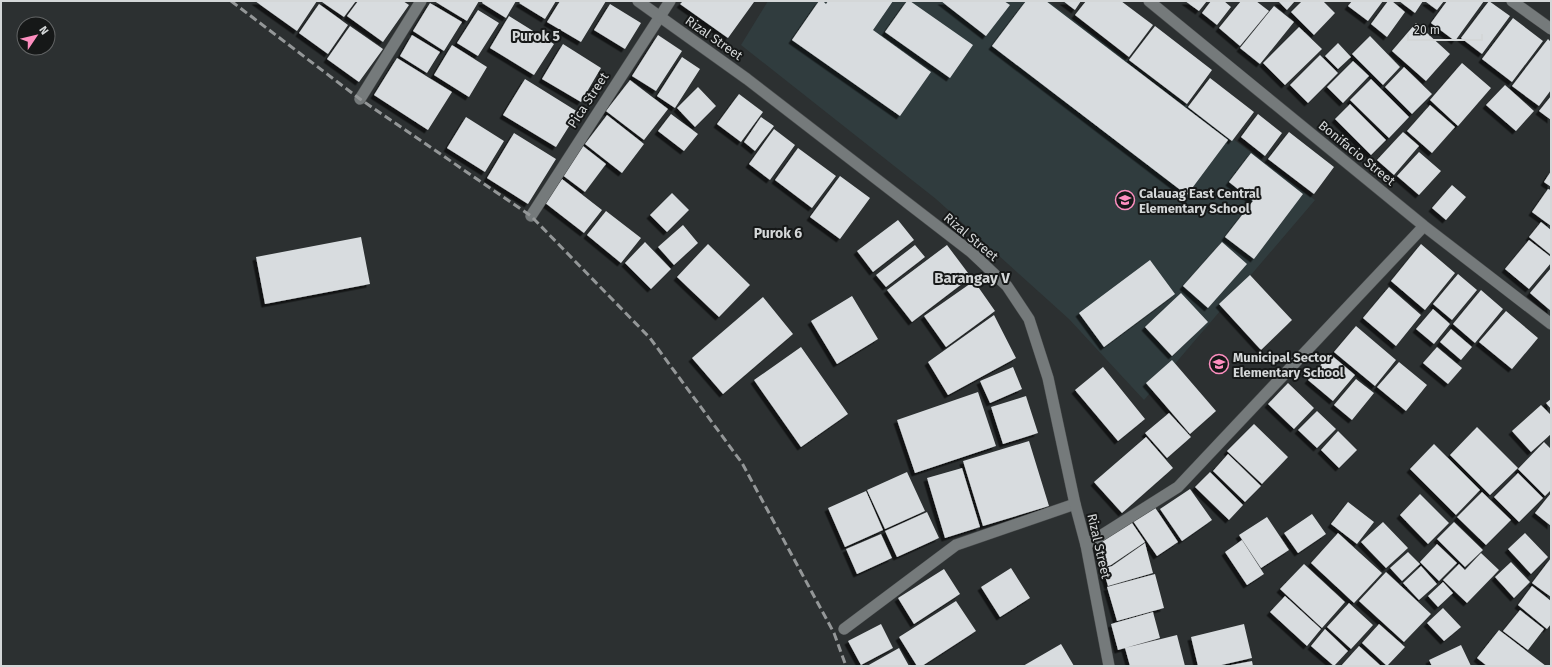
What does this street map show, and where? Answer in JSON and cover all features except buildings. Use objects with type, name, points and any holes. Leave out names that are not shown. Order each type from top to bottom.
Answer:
[{"type":"street","points":[[360,99],[421,1]]},
{"type":"street","name":"Rizal Street","points":[[638,1],[760,88],[971,252],[1007,286],[1029,319],[1048,378],[1075,504],[1086,545],[1109,666]]},
{"type":"street","name":"Pica Street","points":[[531,216],[670,1]]},
{"type":"street","name":"Bonifacio Street","points":[[1149,1],[1424,226],[1551,324]]},
{"type":"street","points":[[1512,1],[1551,30]]},
{"type":"street","points":[[1086,545],[1178,486],[1424,226]]},
{"type":"street","points":[[844,629],[956,546],[1075,504]]},
{"type":"shaded area","name":"Calauag East Central Elementary School","points":[[768,1],[1048,1],[1315,200],[1144,400],[1069,319],[936,199],[741,45]]},
{"type":"railway","points":[[231,1],[360,99],[531,216],[650,338],[742,463],[834,633],[846,666]]},
{"type":"place","name":"Calauag East Central Elementary School","points":[[1125,200]]},
{"type":"place","name":"Municipal Sector Elementary School","points":[[1219,364]]},
{"type":"district","name":"Purok 5","points":[[536,36]]},
{"type":"district","name":"Purok 6","points":[[778,233]]},
{"type":"district","name":"Barangay V","points":[[972,278]]}]
